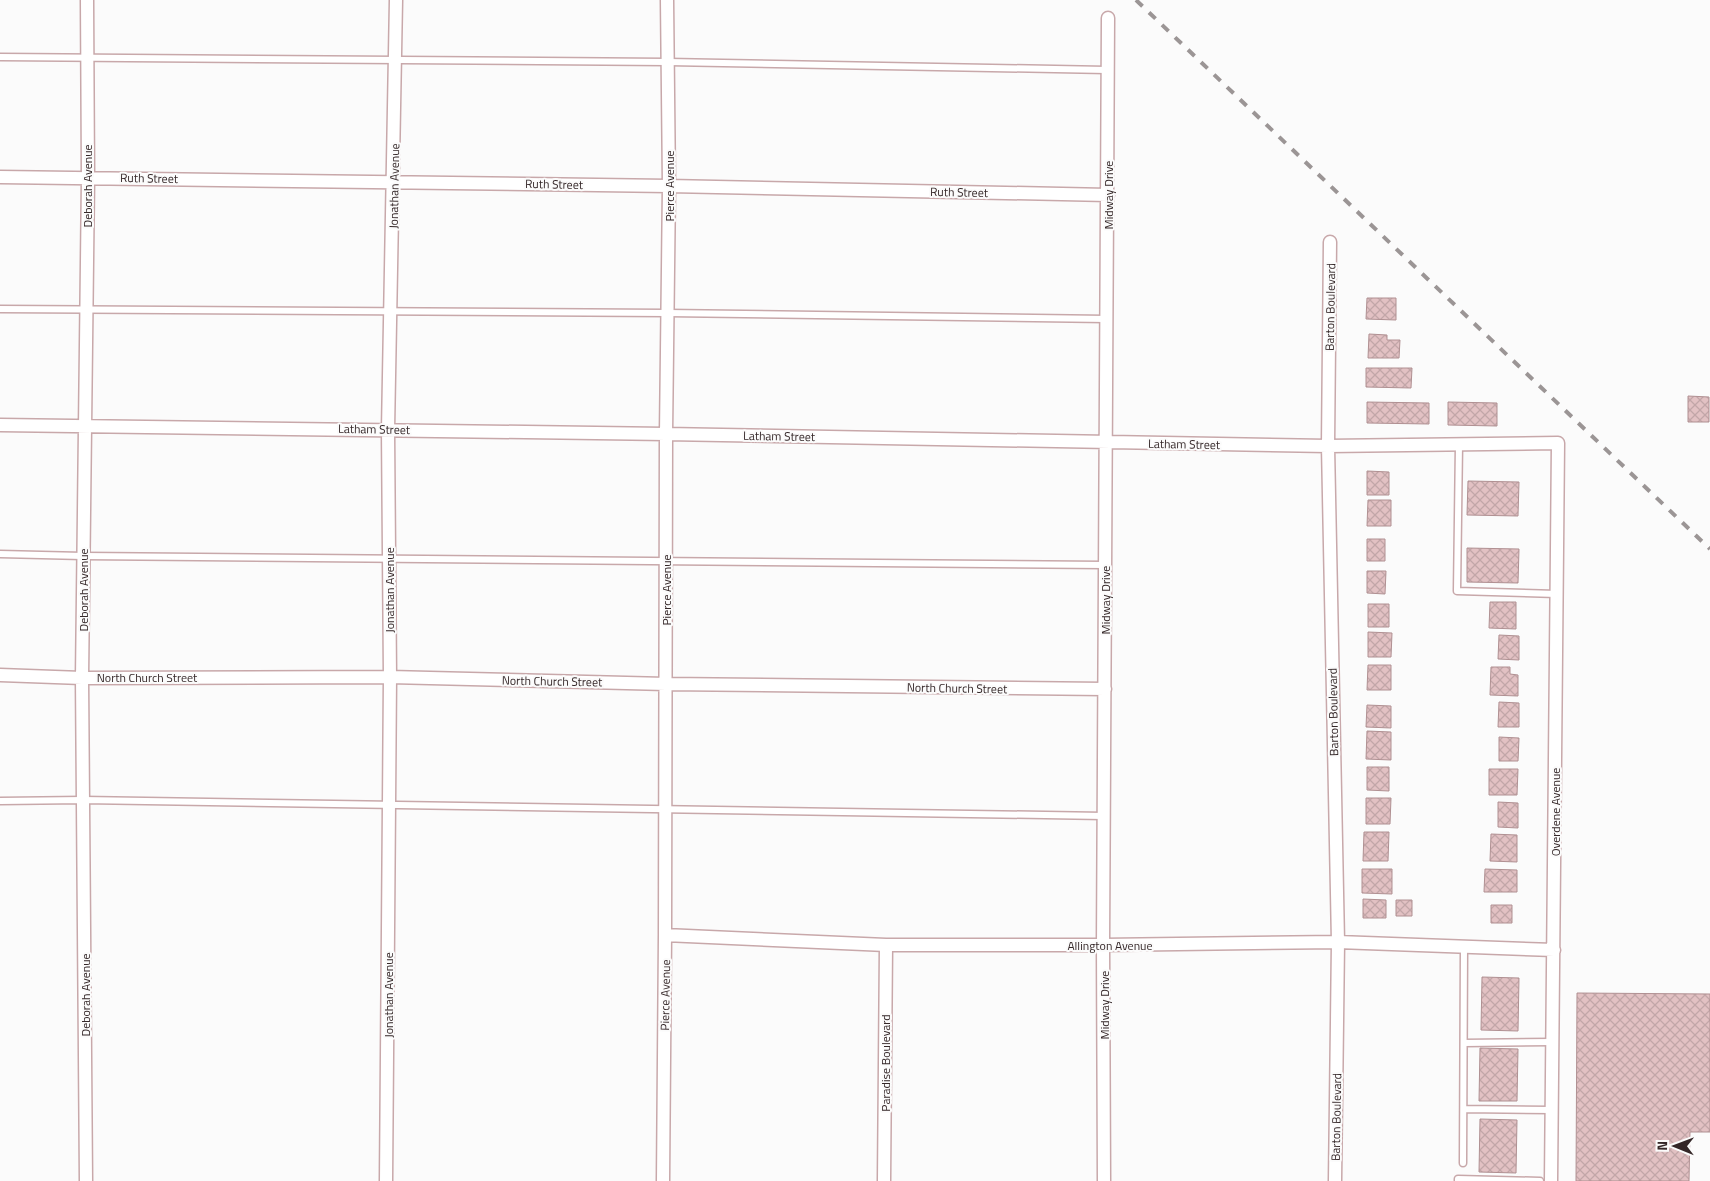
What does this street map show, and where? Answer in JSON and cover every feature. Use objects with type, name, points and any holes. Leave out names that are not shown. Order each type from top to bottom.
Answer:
[{"type":"street","name":"Deborah Avenue","points":[[86,1181],[82,678],[88,178],[87,0]]},
{"type":"street","name":"Jonathan Avenue","points":[[386,1181],[390,676],[388,430],[396,0]]},
{"type":"street","name":"Pierce Avenue","points":[[663,1181],[666,935],[666,434],[669,186],[667,0]]},
{"type":"street","name":"Midway Drive","points":[[1104,1181],[1108,18]]},
{"type":"street","name":"Ruth Street","points":[[0,177],[669,186],[1108,195]]},
{"type":"street","name":"Barton Boulevard","points":[[1330,242],[1328,446],[1338,942],[1335,1181]]},
{"type":"street","name":"Latham Street","points":[[0,425],[666,434],[1328,446],[1558,443]]},
{"type":"street","name":"Overdene Avenue","points":[[1551,1181],[1558,443]]},
{"type":"street","name":"North Church Street","points":[[0,675],[82,678],[390,676],[666,684],[1105,689]]},
{"type":"street","name":"Allington Avenue","points":[[666,935],[886,945],[1338,942],[1554,950]]},
{"type":"street","name":"Paradise Boulevard","points":[[884,1181],[886,945]]},
{"type":"lane","points":[[0,57],[668,62],[1107,70]]},
{"type":"lane","points":[[0,309],[668,313],[1108,319]]},
{"type":"lane","points":[[1459,444],[1457,592],[1557,594]]},
{"type":"lane","points":[[0,554],[1105,565]]},
{"type":"lane","points":[[0,801],[83,800],[1104,816]]},
{"type":"lane","points":[[1463,1163],[1464,947]]},
{"type":"lane","points":[[1464,1043],[1553,1042]]},
{"type":"lane","points":[[1464,1109],[1552,1110]]},
{"type":"lane","points":[[1458,1181],[1458,1179],[1540,1181]]},
{"type":"building","points":[[1367,298],[1396,298],[1396,320],[1366,319]]},
{"type":"building","points":[[1369,334],[1387,335],[1387,340],[1400,340],[1399,358],[1368,358]]},
{"type":"building","points":[[1366,368],[1412,368],[1411,388],[1366,387]]},
{"type":"building","points":[[1688,396],[1709,397],[1709,422],[1688,422]]},
{"type":"building","points":[[1367,402],[1429,403],[1429,424],[1367,423]]},
{"type":"building","points":[[1448,402],[1497,403],[1497,426],[1448,425]]},
{"type":"building","points":[[1367,471],[1389,472],[1389,495],[1367,495]]},
{"type":"building","points":[[1468,481],[1519,482],[1518,516],[1467,515]]},
{"type":"building","points":[[1368,500],[1391,500],[1391,526],[1367,526]]},
{"type":"building","points":[[1367,539],[1385,539],[1385,561],[1367,561]]},
{"type":"building","points":[[1467,548],[1519,549],[1518,583],[1467,582]]},
{"type":"building","points":[[1367,571],[1386,571],[1385,594],[1367,593]]},
{"type":"building","points":[[1490,602],[1516,602],[1516,629],[1489,628]]},
{"type":"building","points":[[1368,604],[1389,604],[1389,627],[1368,627]]},
{"type":"building","points":[[1368,632],[1392,633],[1391,657],[1368,657]]},
{"type":"building","points":[[1499,635],[1519,636],[1519,660],[1498,659]]},
{"type":"building","points":[[1368,665],[1391,665],[1391,690],[1367,690]]},
{"type":"building","points":[[1491,667],[1510,667],[1510,674],[1518,675],[1518,696],[1490,695]]},
{"type":"building","points":[[1499,702],[1519,703],[1519,727],[1498,727]]},
{"type":"building","points":[[1367,705],[1391,706],[1391,728],[1366,727]]},
{"type":"building","points":[[1367,731],[1391,732],[1391,760],[1366,759]]},
{"type":"building","points":[[1499,737],[1519,738],[1518,761],[1499,761]]},
{"type":"building","points":[[1367,767],[1389,767],[1389,791],[1367,790]]},
{"type":"building","points":[[1489,769],[1518,769],[1517,795],[1489,795]]},
{"type":"building","points":[[1366,798],[1391,798],[1390,824],[1366,824]]},
{"type":"building","points":[[1498,802],[1518,803],[1518,828],[1498,827]]},
{"type":"building","points":[[1364,832],[1389,832],[1388,861],[1363,861]]},
{"type":"building","points":[[1491,834],[1517,835],[1517,862],[1490,861]]},
{"type":"building","points":[[1362,869],[1392,869],[1392,894],[1362,893]]},
{"type":"building","points":[[1485,869],[1517,870],[1517,892],[1484,892]]},
{"type":"building","points":[[1363,899],[1386,900],[1386,918],[1363,918]]},
{"type":"building","points":[[1396,900],[1412,900],[1412,916],[1396,916]]},
{"type":"building","points":[[1491,905],[1512,905],[1512,923],[1491,923]]},
{"type":"building","points":[[1482,977],[1519,978],[1518,1031],[1481,1030]]},
{"type":"building","points":[[1577,993],[1710,994],[1710,1132],[1690,1132],[1689,1181],[1576,1181]]},
{"type":"building","points":[[1480,1048],[1518,1049],[1517,1101],[1479,1101]]},
{"type":"building","points":[[1480,1119],[1517,1120],[1516,1173],[1479,1172]]},
{"type":"railway","points":[[1136,0],[1710,549]]}]
